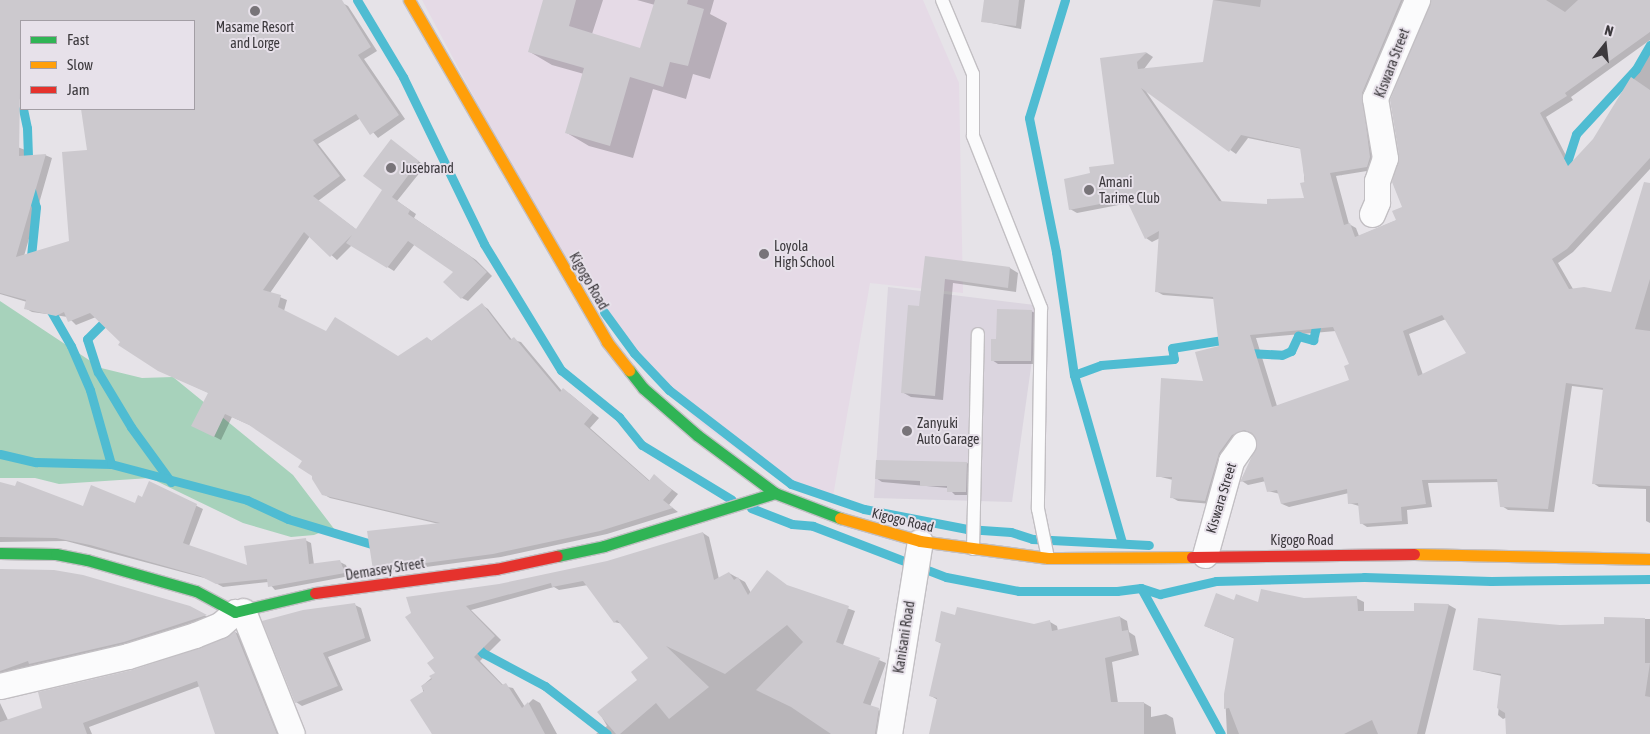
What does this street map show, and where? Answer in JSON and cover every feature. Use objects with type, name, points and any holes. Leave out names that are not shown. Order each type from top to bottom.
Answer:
[{"type":"main road","name":"Kigogo Road","points":[[409,0],[607,342],[643,388],[698,434],[775,492],[843,520],[920,541],[1048,558],[1447,554],[1650,560]]},
{"type":"main road","name":"Demasey Street","points":[[239,611],[300,595],[496,569],[604,546],[775,492]]},
{"type":"main road","points":[[0,553],[56,554],[87,560],[196,591],[239,611]]},
{"type":"street","name":"Kiswara Street","points":[[1372,214],[1377,202],[1377,181],[1385,158],[1375,98],[1417,0]]},
{"type":"street","name":"Kiswara Street","points":[[1205,555],[1231,461],[1243,444]]},
{"type":"street","name":"Kanisani Road","points":[[889,734],[920,541]]},
{"type":"street","points":[[0,686],[128,656],[195,635],[220,625],[239,611],[292,734]]},
{"type":"lane","points":[[942,0],[973,74],[973,136],[1041,308],[1038,508],[1048,558]]},
{"type":"lane","points":[[973,549],[978,334]]},
{"type":"shaded area","name":"Loyola High School","points":[[422,0],[923,0],[959,83],[963,293],[870,283],[832,502],[772,475],[694,418],[634,347],[543,226]]},
{"type":"shaded area","name":"Zanyuki Auto Garage","points":[[888,287],[1035,305],[1034,346],[1012,502],[874,498]]},
{"type":"green space","points":[[0,301],[101,368],[142,378],[173,377],[293,475],[338,534],[324,531],[314,535],[291,537],[243,523],[150,478],[59,484],[35,478],[0,478]]},
{"type":"building","points":[[0,0],[342,0],[371,47],[358,55],[399,115],[370,135],[356,114],[313,140],[340,176],[313,196],[356,229],[382,190],[363,176],[391,139],[419,161],[392,197],[410,210],[408,214],[469,255],[487,272],[461,299],[443,282],[453,272],[408,241],[387,268],[346,243],[352,235],[330,257],[304,232],[263,290],[281,295],[278,307],[326,331],[335,317],[398,356],[427,337],[431,341],[482,303],[510,340],[514,337],[560,392],[563,388],[593,413],[584,424],[649,481],[654,474],[672,490],[663,500],[673,508],[600,531],[493,554],[373,570],[367,531],[440,523],[322,495],[312,476],[298,467],[302,461],[249,425],[225,414],[214,437],[191,426],[208,393],[158,371],[118,345],[120,342],[90,313],[68,322],[64,312],[56,316],[24,309],[26,300],[0,293]],"holes":[[[20,20],[195,20],[195,110],[81,110],[87,150],[62,152],[69,241],[16,257],[46,154],[19,156]]]},
{"type":"building","points":[[543,0],[576,0],[569,26],[640,48],[655,0],[688,0],[687,4],[704,9],[688,66],[670,62],[663,87],[630,77],[610,146],[565,133],[584,68],[528,52]]},
{"type":"building","points":[[984,0],[1019,0],[1016,26],[981,22]]},
{"type":"building","points":[[1213,0],[1260,7],[1261,0],[1401,0],[1362,93],[1370,157],[1367,167],[1330,173],[1344,225],[1350,223],[1355,237],[1396,220],[1392,211],[1402,207],[1392,182],[1399,156],[1390,100],[1431,0],[1546,0],[1565,12],[1578,0],[1650,0],[1650,32],[1565,93],[1567,96],[1540,113],[1568,166],[1593,139],[1631,77],[1650,90],[1650,158],[1567,249],[1552,259],[1569,289],[1584,287],[1611,292],[1644,182],[1650,183],[1650,279],[1635,329],[1650,331],[1650,486],[1592,484],[1603,388],[1566,383],[1548,509],[1500,507],[1497,479],[1422,480],[1426,504],[1401,507],[1402,521],[1360,524],[1358,503],[1348,504],[1347,489],[1281,504],[1277,490],[1267,492],[1263,477],[1240,482],[1257,445],[1252,433],[1244,430],[1232,435],[1219,453],[1205,501],[1170,498],[1172,477],[1156,477],[1161,378],[1203,381],[1195,352],[1219,346],[1213,297],[1155,292],[1159,231],[1145,239],[1126,199],[1069,210],[1064,179],[1090,173],[1089,167],[1114,164],[1100,58],[1147,52],[1137,62],[1138,69],[1203,62]],"holes":[[[1141,88],[1229,152],[1241,135],[1300,148],[1305,182],[1300,183],[1304,198],[1267,199],[1267,204],[1219,201]],[[1442,315],[1466,353],[1418,376],[1403,331]],[[1333,327],[1349,364],[1344,366],[1349,380],[1272,407],[1250,335]]]},
{"type":"building","points":[[925,256],[1010,267],[1008,288],[945,279],[935,396],[901,393],[908,305],[919,306]]},
{"type":"building","points":[[997,309],[1032,310],[1031,361],[991,361],[991,339],[996,339]]},
{"type":"building","points":[[876,460],[967,462],[966,492],[947,492],[947,486],[920,486],[920,481],[875,479]]},
{"type":"building","points":[[17,481],[83,506],[91,485],[135,503],[138,495],[142,497],[149,481],[197,504],[183,543],[247,565],[244,546],[306,538],[309,564],[340,560],[345,573],[268,587],[267,579],[216,584],[200,576],[90,545],[56,538],[0,537],[0,482],[15,486]]},
{"type":"building","points":[[703,532],[714,580],[729,572],[734,580],[738,577],[748,595],[767,570],[787,585],[849,606],[836,642],[880,658],[863,703],[879,708],[875,734],[831,734],[791,707],[756,690],[803,642],[787,625],[725,674],[666,646],[709,687],[669,719],[656,703],[620,734],[616,734],[597,712],[637,680],[631,672],[648,658],[617,620],[614,623],[583,581],[552,587],[551,583],[466,606],[495,636],[474,657],[502,685],[506,683],[522,708],[528,702],[545,734],[432,734],[410,700],[424,691],[421,686],[432,679],[429,676],[435,673],[427,663],[434,658],[405,617],[411,613],[406,597],[499,584],[607,561]]},
{"type":"building","points":[[0,569],[54,570],[83,575],[190,606],[207,615],[124,642],[29,664],[28,661],[0,671]]},
{"type":"building","points":[[1261,589],[1304,598],[1357,596],[1358,611],[1414,611],[1414,603],[1449,604],[1417,734],[1378,734],[1372,720],[1344,734],[1239,734],[1229,708],[1224,709],[1224,694],[1234,638],[1204,626],[1216,593],[1234,600],[1236,594],[1258,602]]},
{"type":"building","points":[[355,603],[365,638],[323,653],[338,686],[295,703],[262,621],[303,610]]},
{"type":"building","points":[[957,607],[1034,624],[1050,620],[1052,631],[1120,616],[1122,631],[1128,630],[1132,651],[1105,658],[1111,702],[1144,702],[1144,734],[929,734],[937,698],[929,696],[941,643],[935,641],[941,611],[955,615]]},
{"type":"building","points":[[1604,617],[1645,618],[1645,663],[1650,663],[1645,696],[1650,697],[1650,734],[1506,734],[1505,713],[1497,708],[1501,674],[1473,670],[1478,618],[1560,625],[1604,624]]},
{"type":"building","points":[[235,631],[277,734],[215,734],[197,681],[83,723],[87,734],[0,734],[0,722],[42,708],[38,692],[132,670],[200,648]]},
{"type":"waterway","points":[[357,0],[403,77],[484,244],[561,370],[619,417],[642,445],[732,500]]},
{"type":"waterway","points":[[1065,0],[1029,118],[1056,252],[1074,375],[1122,542]]},
{"type":"waterway","points":[[1560,171],[1567,162],[1576,134],[1636,69],[1650,45]]},
{"type":"waterway","points":[[23,110],[27,128],[28,165]]},
{"type":"waterway","points":[[29,183],[36,207],[31,256],[33,263]]},
{"type":"waterway","points":[[48,306],[71,346],[90,390],[111,464]]},
{"type":"waterway","points":[[604,312],[634,353],[669,390],[791,484],[864,509],[967,529],[1011,532],[1032,539],[1149,545]]},
{"type":"waterway","points":[[109,317],[87,339],[98,372],[131,427],[171,482]]},
{"type":"waterway","points":[[1246,350],[1248,353],[1282,355],[1291,351],[1298,336],[1313,340],[1318,319]]},
{"type":"waterway","points":[[1074,375],[1101,365],[1174,359],[1172,348],[1229,339]]},
{"type":"waterway","points":[[0,454],[36,462],[111,464],[247,500],[288,519],[378,546]]},
{"type":"waterway","points":[[751,508],[792,524],[813,526],[946,577],[1019,591],[1117,591],[1141,588],[1160,594],[1216,581],[1364,577],[1491,581],[1650,579]]},
{"type":"waterway","points":[[1141,588],[1221,734]]},
{"type":"waterway","points":[[473,642],[483,653],[545,686],[607,734]]},
{"type":"traffic: fast","points":[[629,370],[643,388],[697,435],[775,493],[840,518]]},
{"type":"traffic: fast","points":[[557,556],[604,546],[775,493]]},
{"type":"traffic: fast","points":[[0,553],[56,554],[87,560],[196,591],[235,612],[315,593]]},
{"type":"traffic: slow","points":[[409,0],[607,342],[629,370]]},
{"type":"traffic: slow","points":[[840,518],[920,541],[1048,558],[1192,557]]},
{"type":"traffic: slow","points":[[1414,554],[1650,559]]},
{"type":"traffic: jam","points":[[1192,557],[1414,554]]},
{"type":"traffic: jam","points":[[315,593],[496,569],[557,556]]},
{"type":"place","name":"Masame Resort and Lorge","points":[[255,11]]},
{"type":"place","name":"Jusebrand","points":[[391,168]]},
{"type":"place","name":"Amani Tarime Club","points":[[1089,190]]},
{"type":"place","name":"Loyola High School","points":[[764,254]]},
{"type":"place","name":"Zanyuki Auto Garage","points":[[907,431]]}]
